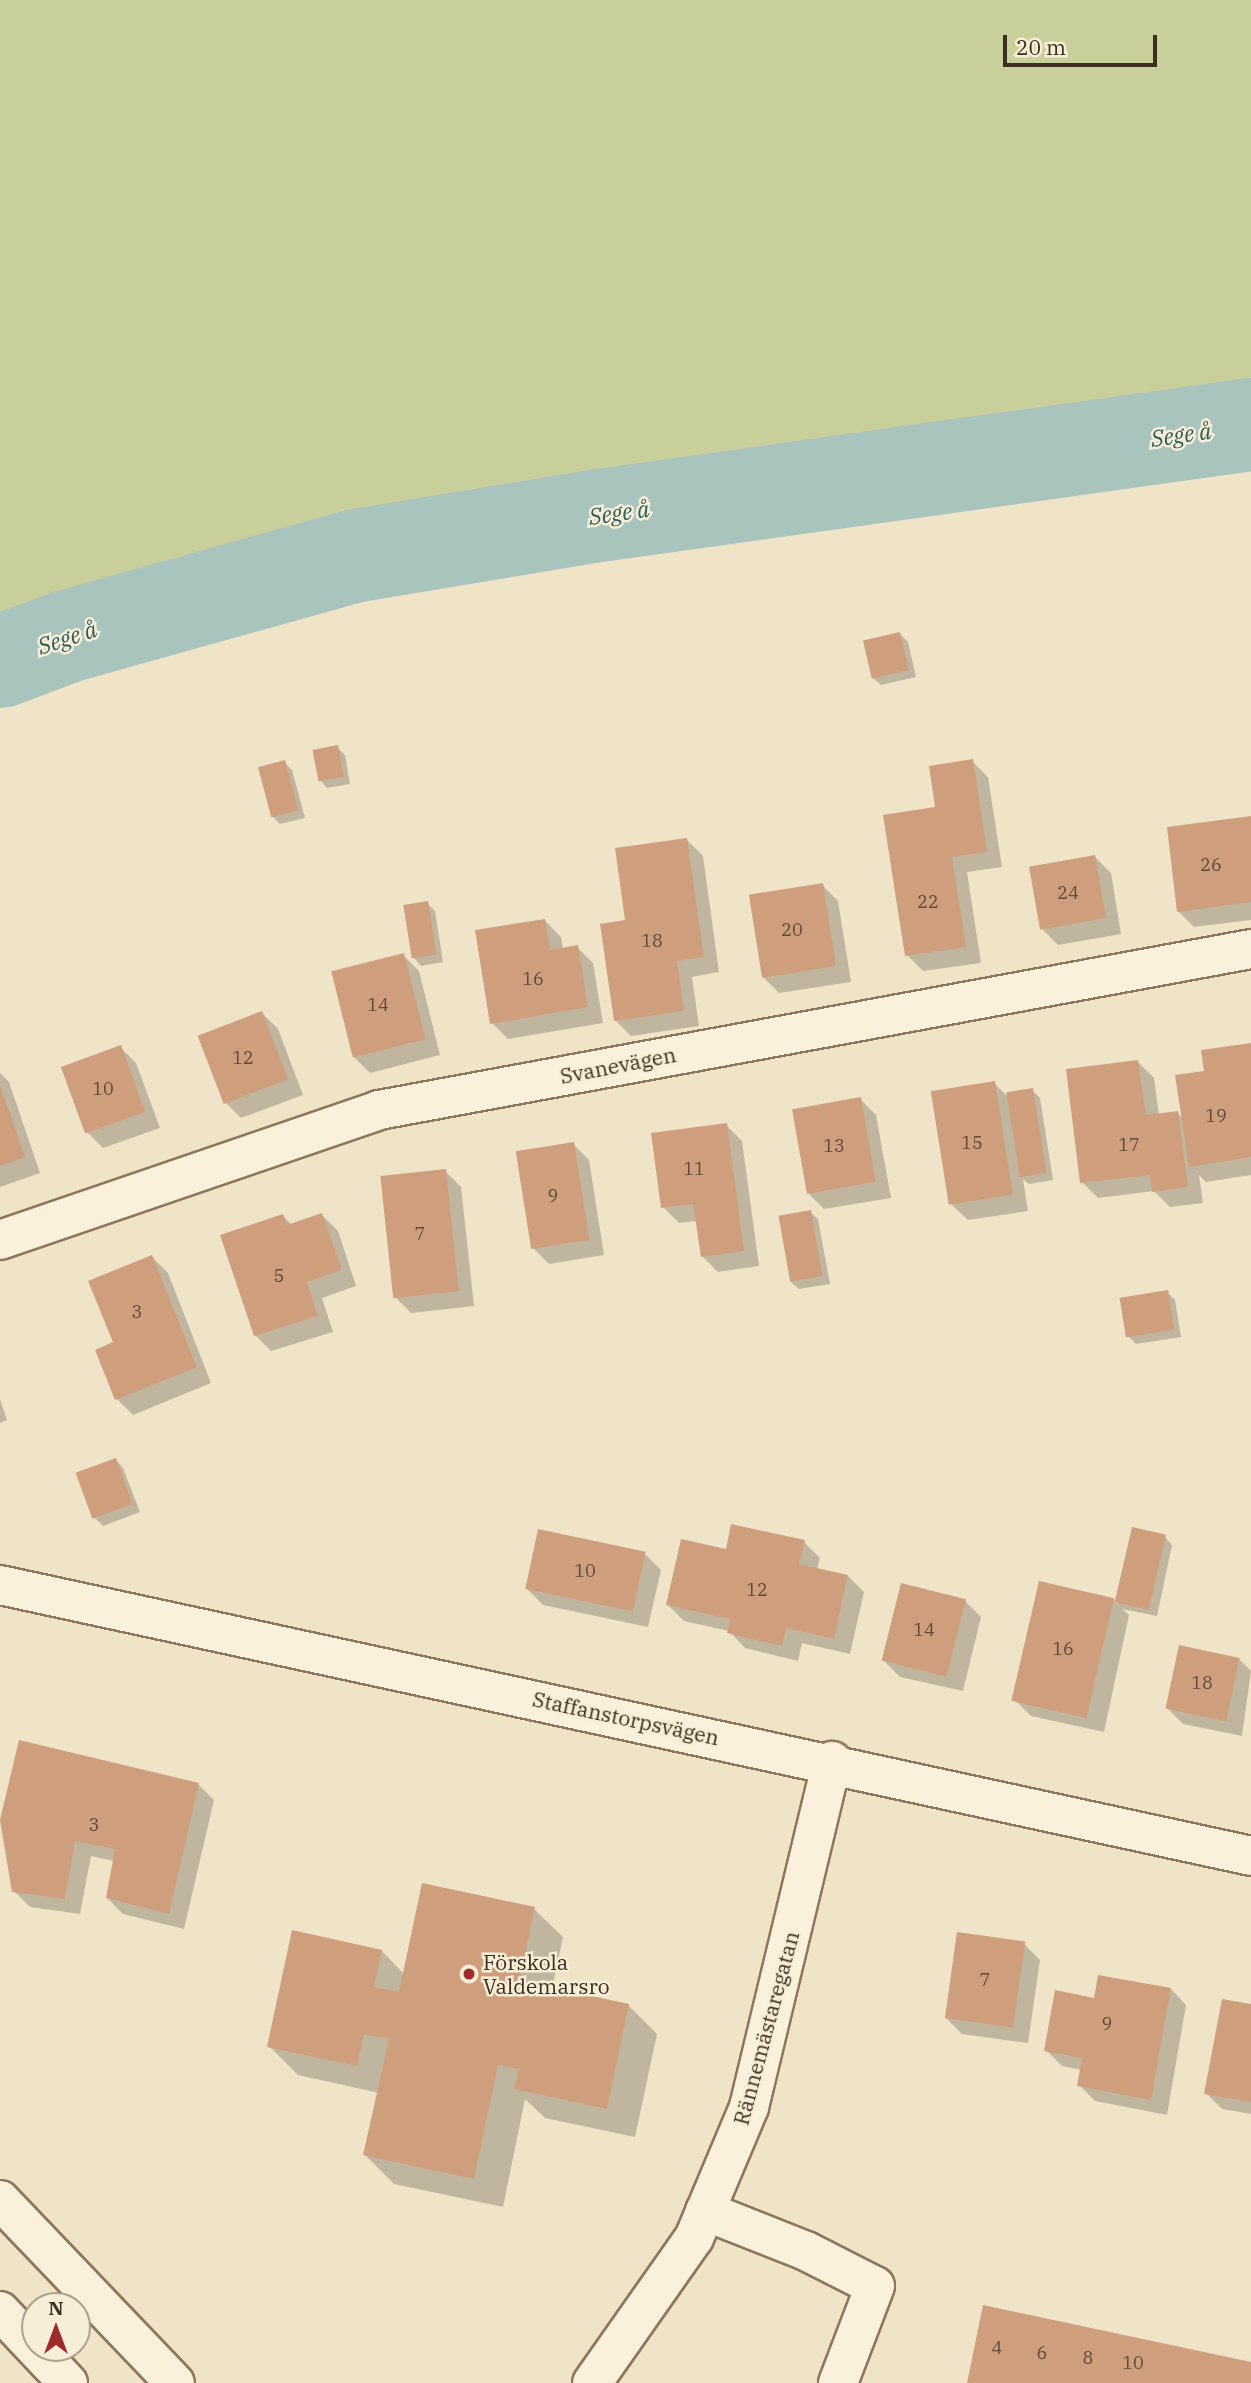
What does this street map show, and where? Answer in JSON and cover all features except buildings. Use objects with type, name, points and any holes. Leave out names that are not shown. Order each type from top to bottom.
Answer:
[{"type":"street","name":"Svanevägen","points":[[0,1240],[379,1110],[1251,949]]},
{"type":"street","name":"Staffanstorpsvägen","points":[[0,1585],[832,1761],[1251,1856]]},
{"type":"street","name":"Rännemästaregatan","points":[[592,2383],[694,2238],[748,2107],[832,1761]]},
{"type":"street","points":[[0,2200],[175,2383]]},
{"type":"street","points":[[705,2211],[806,2251],[875,2286],[838,2383]]},
{"type":"street","points":[[0,2311],[68,2383]]},
{"type":"green space","points":[[0,0],[1251,0],[1251,424],[599,515],[357,555],[66,636],[0,661]]},
{"type":"waterway","name":"Sege å","points":[[0,661],[66,636],[357,555],[599,515],[1251,424]]},
{"type":"place","name":"Förskola Valdemarsro","points":[[469,1974]]}]
